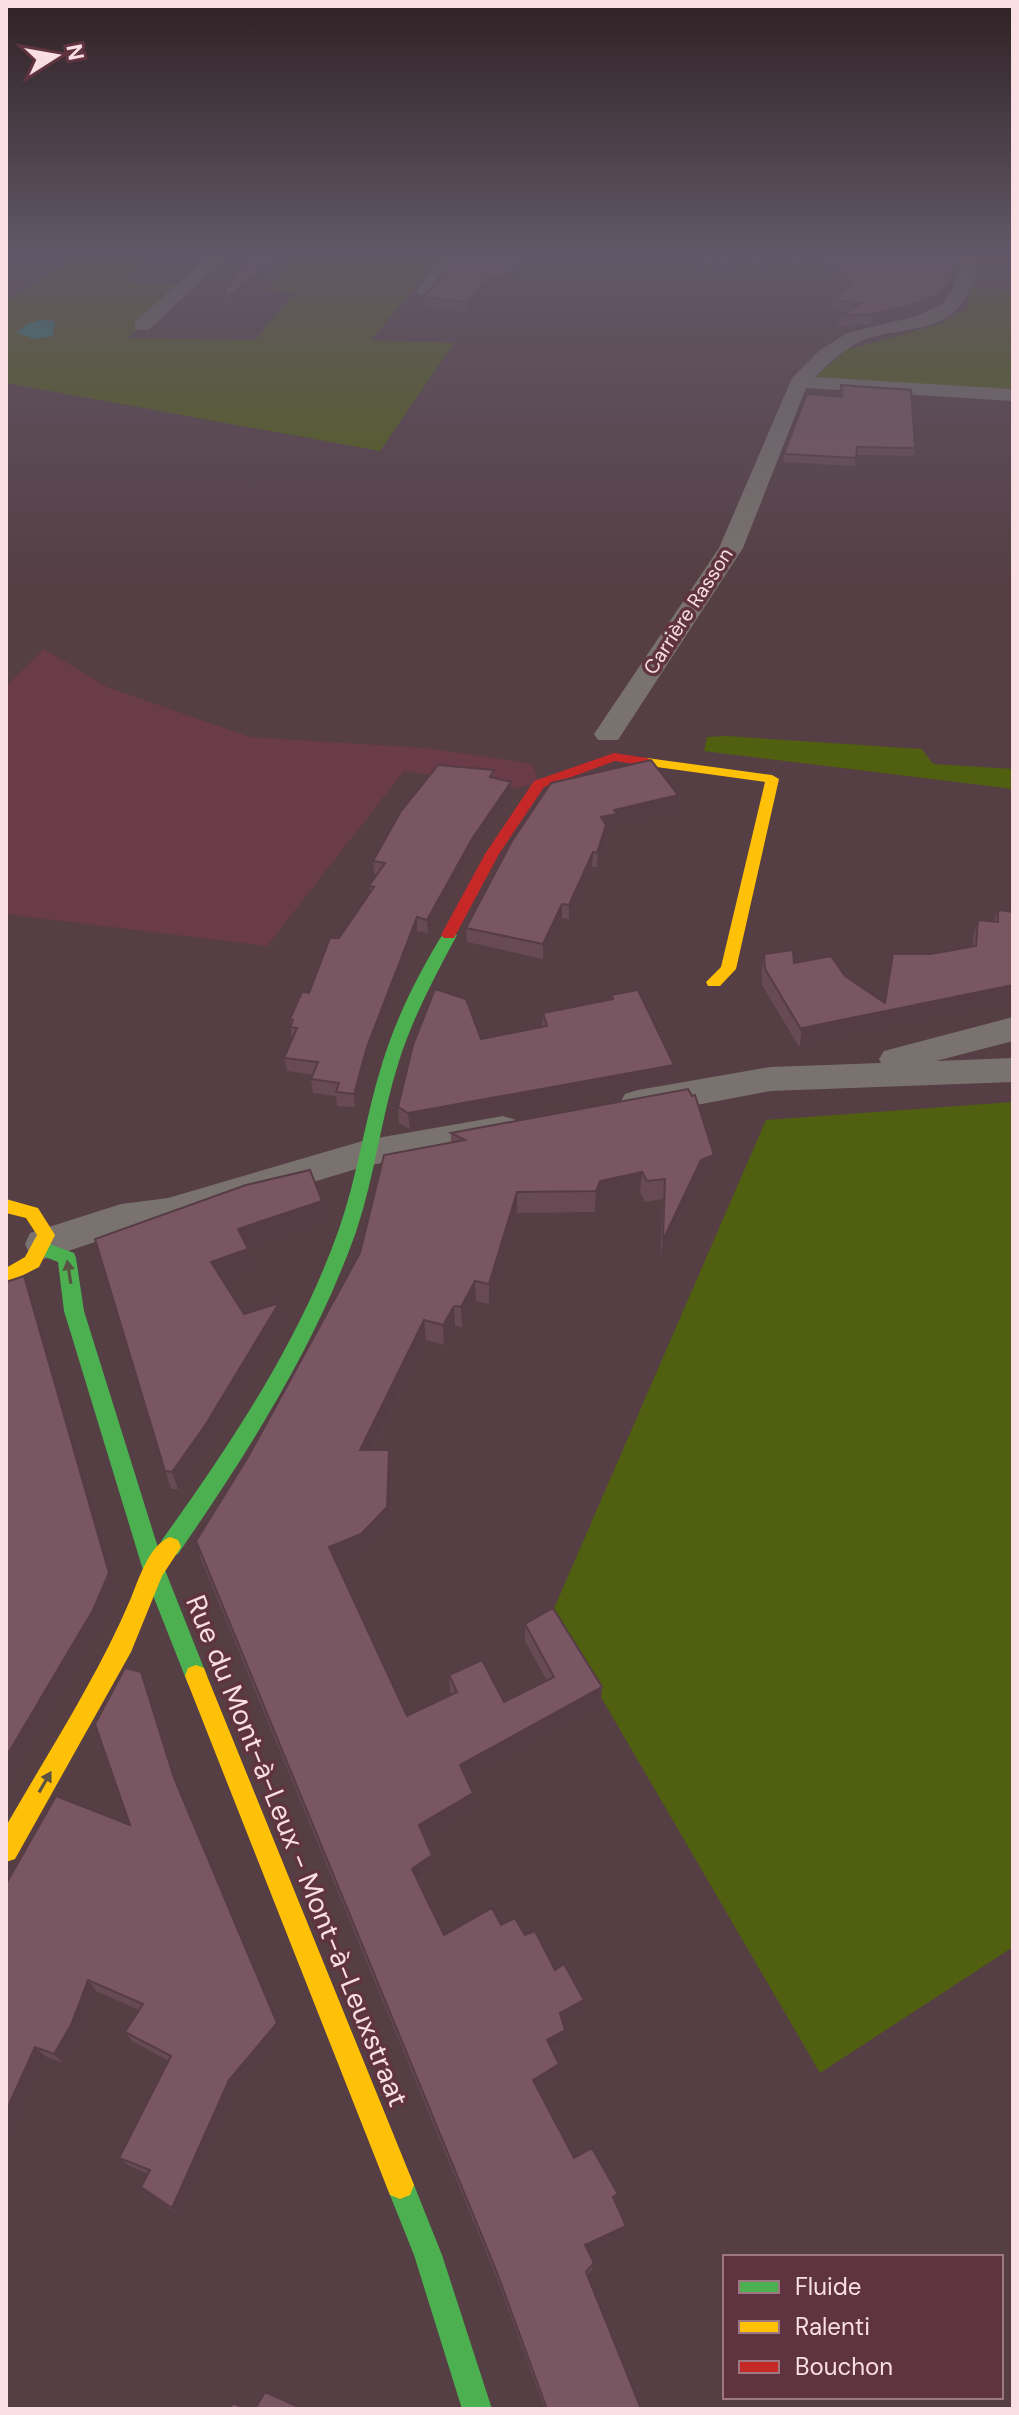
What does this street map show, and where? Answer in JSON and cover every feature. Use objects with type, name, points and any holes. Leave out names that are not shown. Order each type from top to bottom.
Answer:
[{"type":"street","name":"Carrière Rasson","points":[[608,734],[731,548],[799,382],[817,364]]},
{"type":"street","points":[[799,382],[1013,395]]},
{"type":"street","points":[[6,1850],[123,1644],[154,1570],[232,1459],[308,1326],[348,1228],[391,1061],[421,987],[492,854],[539,784],[614,757],[772,779],[728,969],[714,982]]},
{"type":"street","points":[[838,1075],[1013,1029]]},
{"type":"street","points":[[603,1110],[770,1079],[1013,1070]]},
{"type":"street","points":[[6,1277],[34,1249],[121,1219],[168,1212],[366,1153],[542,1121]]},
{"type":"street","name":"Rue du Mont-à-Leux - Mont-à-Leuxstraat","points":[[34,1249],[74,1311]]},
{"type":"street","name":"Rue du Mont-à-Leux - Mont-à-Leuxstraat","points":[[34,1249],[67,1258],[74,1311],[154,1570],[428,2255],[477,2409]]},
{"type":"shaded area","points":[[6,364],[440,364],[380,451],[6,383]]},
{"type":"shaded area","points":[[830,364],[1013,364],[1013,391],[813,379]]},
{"type":"shaded area","points":[[44,649],[107,687],[250,737],[426,748],[533,764],[539,784],[514,788],[404,771],[267,946],[6,914],[6,686]]},
{"type":"shaded area","points":[[707,737],[922,749],[933,764],[1013,769],[1013,789],[704,751]]},
{"type":"shaded area","points":[[1013,1102],[1013,1947],[820,2073],[552,1613],[766,1120]]},
{"type":"building","points":[[841,385],[911,390],[915,448],[857,447],[856,458],[784,454],[807,394],[842,397]]},
{"type":"building","points":[[651,760],[678,795],[614,810],[617,814],[601,817],[606,825],[597,853],[593,852],[569,905],[562,904],[543,944],[466,928],[512,841],[551,783]]},
{"type":"building","points":[[438,765],[494,770],[490,777],[511,782],[472,839],[427,920],[417,917],[367,1047],[354,1094],[336,1092],[339,1083],[311,1079],[318,1062],[284,1058],[297,1028],[290,1027],[293,1020],[290,1019],[302,992],[309,993],[330,938],[339,938],[374,887],[369,886],[385,863],[373,861],[401,811]]},
{"type":"building","points":[[998,910],[1013,912],[1013,985],[802,1028],[802,1031],[765,969],[764,954],[793,950],[794,963],[831,956],[845,976],[885,1003],[893,954],[931,954],[976,946],[978,920],[998,922]]},
{"type":"building","points":[[435,989],[466,999],[481,1039],[547,1026],[543,1013],[613,999],[611,995],[638,990],[674,1065],[408,1113],[398,1107],[413,1045]]},
{"type":"building","points":[[688,1089],[692,1096],[695,1095],[714,1155],[701,1160],[663,1240],[665,1179],[647,1181],[642,1172],[600,1181],[596,1191],[517,1192],[489,1284],[475,1281],[461,1307],[454,1306],[443,1325],[424,1320],[360,1450],[389,1450],[387,1507],[361,1534],[329,1547],[407,1716],[457,1692],[449,1675],[482,1660],[504,1702],[554,1677],[525,1624],[553,1608],[602,1687],[460,1765],[473,1793],[419,1825],[432,1855],[412,1869],[444,1935],[492,1908],[501,1925],[515,1918],[525,1935],[535,1931],[555,1970],[564,1964],[584,2000],[560,2013],[565,2030],[547,2040],[559,2064],[533,2080],[574,2158],[592,2148],[618,2194],[613,2197],[626,2226],[585,2245],[594,2263],[586,2272],[641,2409],[547,2409],[496,2270],[196,1541],[248,1457],[360,1253],[384,1155],[465,1140],[451,1133]]},
{"type":"building","points":[[310,1170],[322,1201],[238,1229],[248,1249],[211,1262],[244,1314],[279,1303],[206,1424],[172,1472],[165,1471],[95,1239],[246,1185]]},
{"type":"building","points":[[24,1276],[109,1573],[93,1610],[6,1757],[6,1282]]},
{"type":"building","points":[[125,1668],[141,1672],[174,1778],[277,2023],[229,2080],[172,2208],[141,2187],[150,2170],[119,2158],[171,2056],[125,2032],[143,2004],[88,1980],[71,2025],[54,2054],[35,2047],[6,2111],[6,1884],[56,1796],[130,1825],[95,1724]]},
{"type":"building","points":[[265,2392],[303,2409],[255,2409]]},
{"type":"building","points":[[233,2403],[247,2409],[230,2409]]},
{"type":"traffic: fast","points":[[170,1547],[247,1433],[314,1313],[348,1228],[396,1046],[416,998],[449,935]]},
{"type":"traffic: fast","points":[[42,1248],[67,1258],[74,1311],[154,1570],[196,1676]]},
{"type":"traffic: fast","points":[[400,2185],[428,2255],[477,2409]]},
{"type":"traffic: slow","points":[[647,762],[772,779],[728,969],[714,982]]},
{"type":"traffic: slow","points":[[6,1206],[32,1213],[46,1235],[32,1262],[6,1277]]},
{"type":"traffic: slow","points":[[6,1850],[123,1644],[154,1570],[170,1547]]},
{"type":"traffic: slow","points":[[196,1676],[400,2185]]},
{"type":"traffic: jam","points":[[449,935],[492,854],[539,784],[614,757],[647,762]]}]
